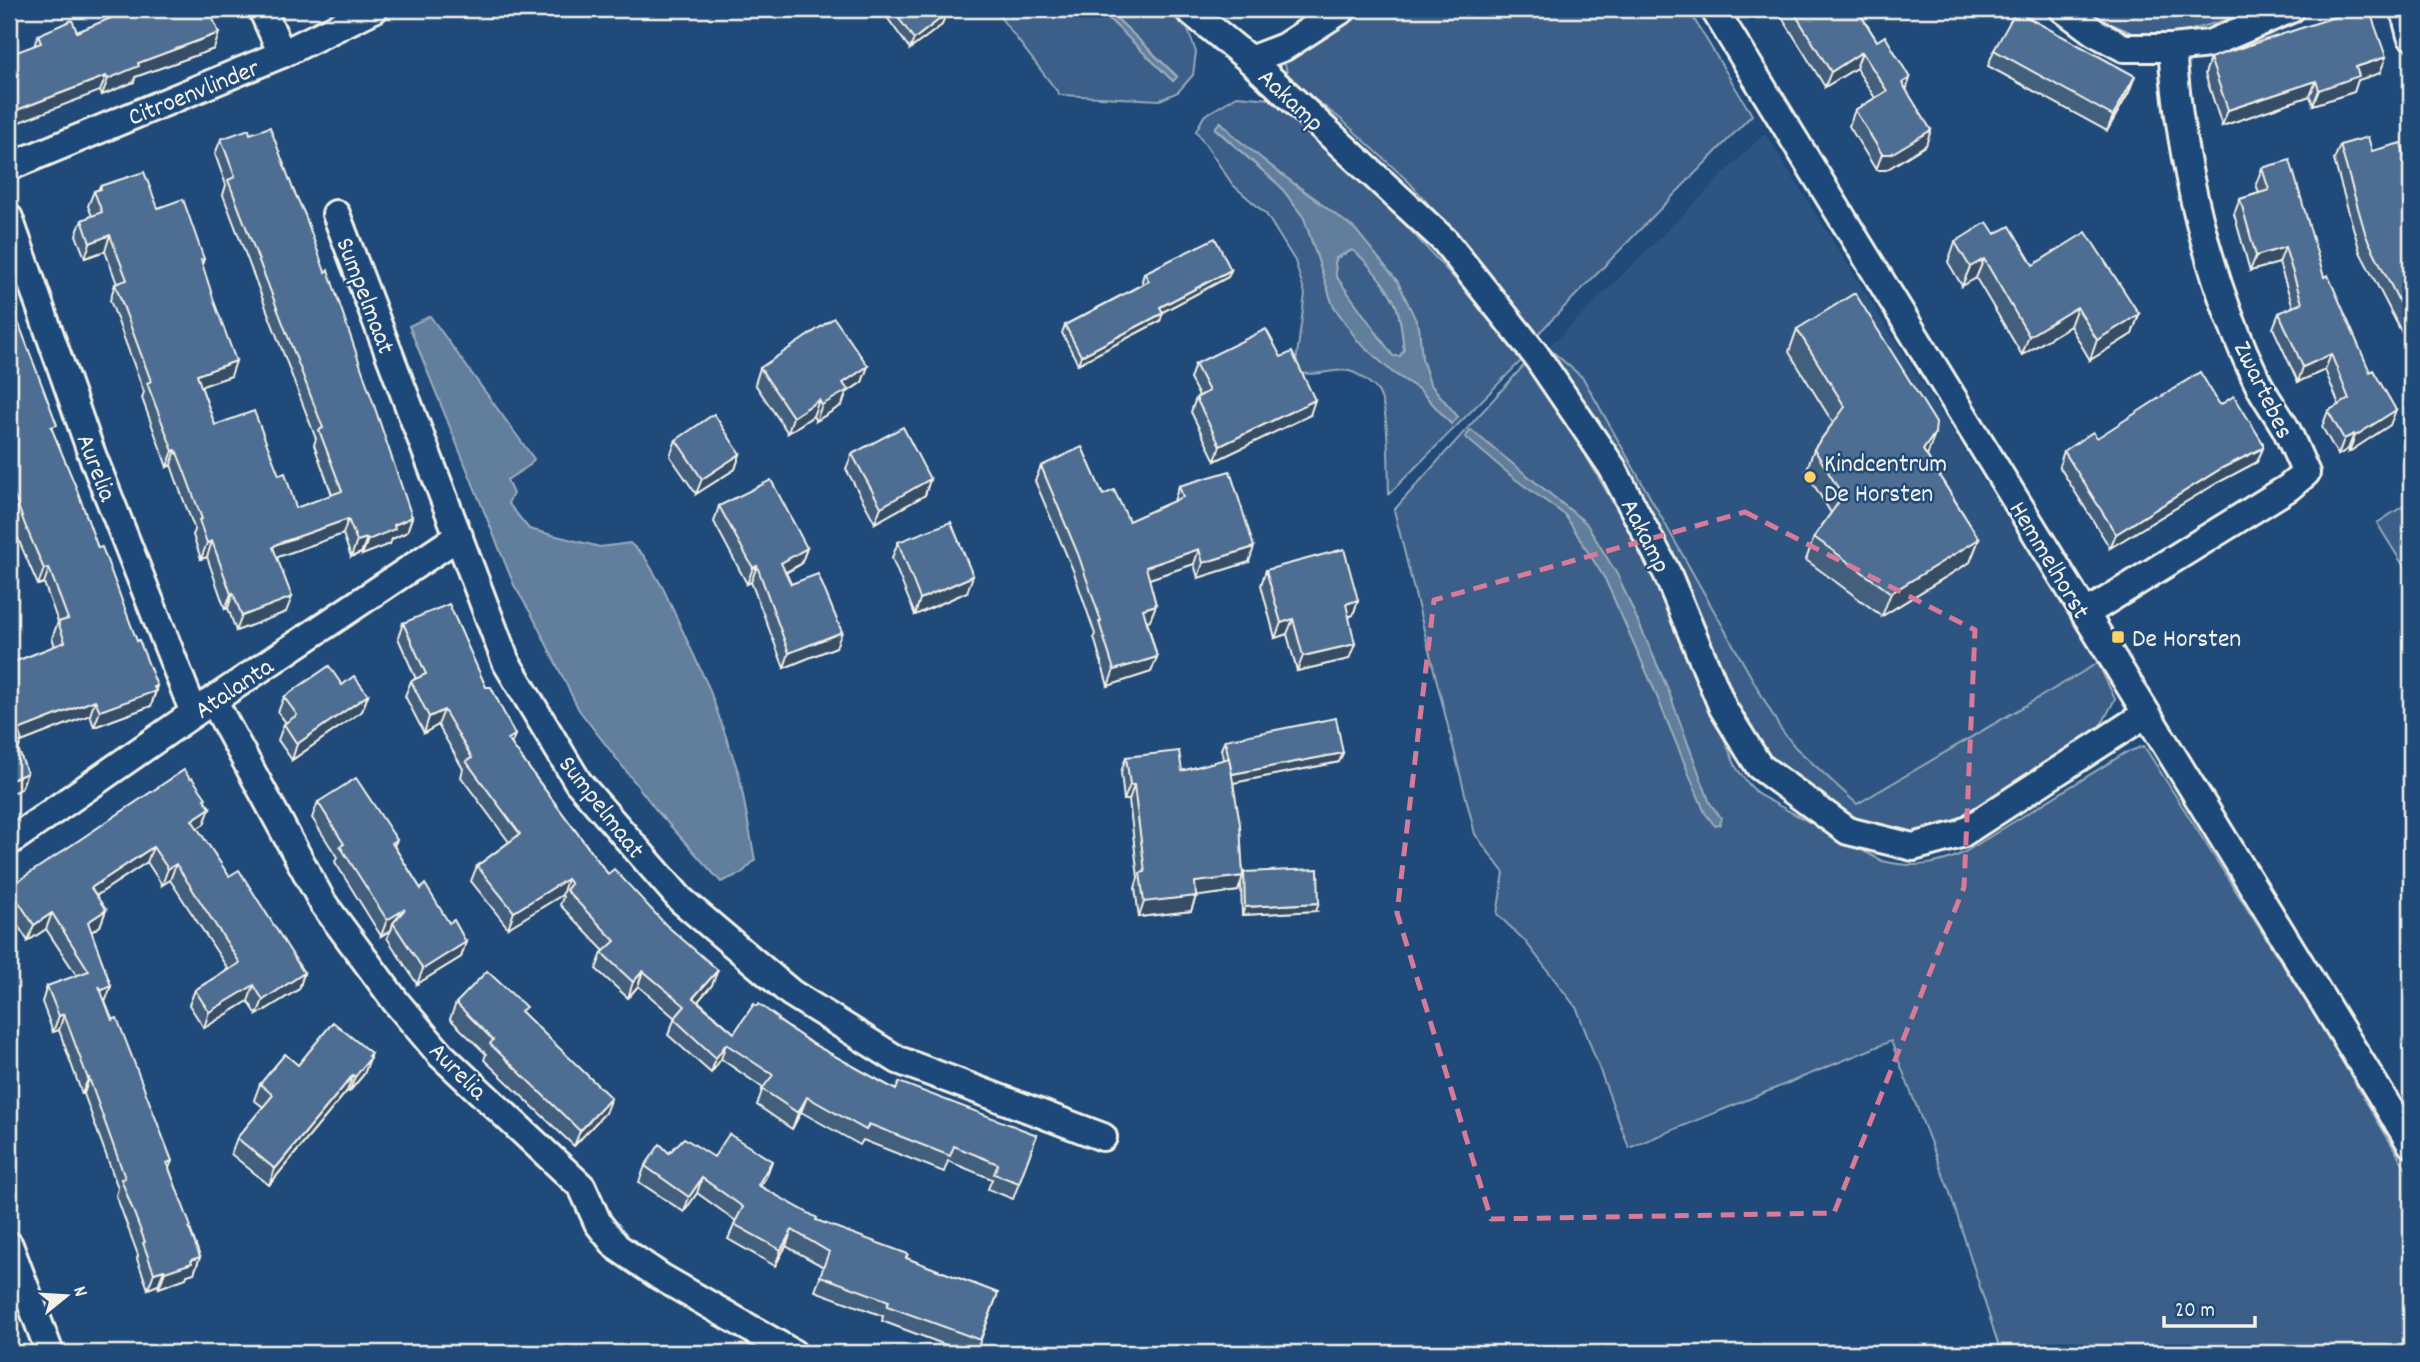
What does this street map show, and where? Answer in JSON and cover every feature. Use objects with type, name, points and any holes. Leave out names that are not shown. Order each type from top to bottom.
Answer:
[{"type":"street","points":[[262,9],[282,54]]},
{"type":"street","name":"Citroenvlinder","points":[[9,167],[282,54],[374,9]]},
{"type":"street","name":"Aakamp","points":[[1188,9],[1250,60],[1445,241],[1535,354],[1612,467],[1667,573],[1723,708],[1759,766],[1848,831],[1913,847],[1961,834],[2146,714]]},
{"type":"street","points":[[1250,60],[1284,47],[1343,9]]},
{"type":"street","name":"Hemmelhorst","points":[[1714,9],[2411,1144]]},
{"type":"street","points":[[2063,9],[2094,32],[2124,48],[2172,48],[2209,44],[2291,9]]},
{"type":"street","points":[[2404,9],[2411,36]]},
{"type":"street","name":"Zwartebes","points":[[2085,614],[2288,488],[2306,473],[2287,431],[2259,384],[2212,262],[2189,178],[2175,93],[2172,48]]},
{"type":"street","name":"Sumpelmaat","points":[[336,214],[506,662],[578,782],[681,900],[791,993],[898,1060],[1103,1138]]},
{"type":"street","name":"Aurelia","points":[[9,219],[92,453],[203,706],[323,903],[396,1002],[441,1055],[582,1187],[598,1223],[617,1247],[661,1277],[793,1353]]},
{"type":"street","name":"Atalanta","points":[[9,842],[203,706],[460,536]]},
{"type":"street","points":[[9,1245],[50,1353]]},
{"type":"highlighted area","points":[[1745,512],[1975,630],[1964,887],[1834,1213],[1491,1219],[1397,913],[1434,600]]},
{"type":"shaded area","points":[[994,9],[1099,9],[1173,81],[1177,76],[1107,9],[1166,9],[1188,30],[1196,52],[1193,75],[1178,92],[1160,100],[1060,95]]},
{"type":"shaded area","points":[[1099,9],[1107,9],[1177,77],[1173,81]]},
{"type":"shaded area","points":[[1361,9],[1688,9],[1752,115],[1537,335],[1499,285],[1410,183],[1342,120],[1289,80],[1284,60],[1291,52]]},
{"type":"shaded area","points":[[2084,9],[2262,9],[2168,37],[2137,35],[2090,15]]},
{"type":"shaded area","points":[[1237,96],[1271,99],[1355,170],[1500,328],[1522,360],[1389,494],[1386,424],[1381,398],[1367,381],[1349,371],[1301,373],[1296,363],[1305,294],[1295,261],[1266,214],[1233,185],[1196,131],[1204,116]],"holes":[[[1221,122],[1236,138],[1319,201],[1419,327],[1422,359],[1430,384],[1458,417],[1451,423],[1420,390],[1392,372],[1333,305],[1304,218],[1280,186],[1215,129]]]},
{"type":"shaded area","points":[[1220,122],[1281,174],[1355,229],[1398,282],[1419,327],[1422,359],[1430,384],[1458,417],[1451,424],[1420,390],[1392,372],[1358,341],[1333,305],[1304,218],[1280,186],[1215,128]],"holes":[[[1352,250],[1381,281],[1396,306],[1404,350],[1400,356],[1393,356],[1336,276],[1336,258]]]},
{"type":"shaded area","name":"Kindcentrum De Horsten","points":[[1765,133],[2098,663],[1858,804],[1796,748],[1780,728],[1583,378],[1547,347]]},
{"type":"shaded area","points":[[1352,250],[1376,273],[1394,301],[1400,318],[1404,350],[1400,356],[1393,356],[1336,276],[1337,258]]},
{"type":"shaded area","points":[[430,316],[534,459],[530,465],[507,480],[513,494],[508,503],[529,529],[600,547],[630,543],[644,556],[663,588],[709,688],[739,774],[755,860],[742,873],[721,882],[657,811],[579,710],[514,585],[409,326]]},
{"type":"shaded area","points":[[1547,347],[1583,378],[1780,728],[1796,748],[1857,804],[2098,663],[2115,699],[2104,720],[2082,749],[1950,830],[1920,839],[1872,826],[1827,801],[1755,747],[1684,576],[1637,487],[1591,411]]},
{"type":"shaded area","points":[[1525,364],[1578,442],[1637,544],[1662,591],[1736,767],[1759,795],[1882,861],[1904,865],[1925,864],[1965,852],[2125,753],[2144,746],[2315,1016],[2411,1177],[2411,1353],[2001,1353],[1949,1190],[1891,1041],[1629,1148],[1577,1009],[1525,941],[1497,914],[1504,873],[1475,834],[1394,510]]},
{"type":"shaded area","points":[[1471,430],[1586,523],[1618,576],[1667,687],[1710,803],[1721,818],[1720,825],[1715,826],[1705,813],[1605,579],[1565,515],[1515,479],[1465,437]]},
{"type":"shaded area","points":[[2411,501],[2411,578],[2377,523]]},
{"type":"building","points":[[128,9],[209,9],[219,33],[138,63],[139,66],[108,79],[106,76],[9,113],[9,55],[41,43],[38,35],[72,20],[77,32]]},
{"type":"building","points":[[892,9],[940,9],[945,15],[914,39]]},
{"type":"building","points":[[1792,9],[1857,9],[1877,41],[1885,36],[1910,78],[1902,83],[1931,130],[1891,154],[1882,154],[1855,110],[1887,91],[1862,52],[1831,72]]},
{"type":"building","points":[[2359,9],[2369,9],[2386,57],[2356,67],[2359,76],[2319,90],[2316,81],[2228,110],[2210,58]]},
{"type":"building","points":[[2016,11],[2135,76],[2113,116],[1994,50]]},
{"type":"building","points":[[270,127],[325,272],[328,270],[412,517],[394,525],[395,529],[368,540],[357,541],[348,519],[277,544],[273,547],[292,597],[242,616],[212,541],[207,543],[199,520],[202,519],[185,473],[176,450],[173,451],[147,383],[151,381],[115,284],[127,280],[110,235],[90,243],[82,220],[102,212],[94,191],[101,189],[100,186],[144,172],[158,208],[183,199],[204,259],[201,260],[215,304],[236,361],[197,375],[215,425],[254,411],[279,475],[285,473],[296,508],[342,491],[319,430],[323,428],[228,180],[235,177],[221,139],[249,129],[250,134]]},
{"type":"building","points":[[2368,137],[2372,151],[2401,143],[2411,178],[2411,325],[2366,236],[2340,145]]},
{"type":"building","points":[[2290,160],[2324,277],[2328,275],[2370,372],[2373,370],[2396,410],[2355,436],[2354,434],[2344,439],[2328,411],[2349,399],[2331,354],[2303,367],[2279,313],[2302,303],[2285,247],[2256,256],[2240,199],[2269,190],[2262,168]]},
{"type":"building","points":[[1987,222],[1995,234],[2010,226],[2033,265],[2086,232],[2139,314],[2097,340],[2077,307],[2029,336],[1984,259],[1970,267],[1955,242]]},
{"type":"building","points":[[1215,238],[1231,270],[1160,307],[1163,313],[1081,356],[1065,325],[1149,281],[1144,273]]},
{"type":"building","points":[[1855,293],[1936,423],[1935,433],[1923,450],[1979,539],[1891,593],[1814,537],[1843,496],[1814,449],[1845,407],[1797,329]]},
{"type":"building","points":[[9,307],[11,312],[14,311],[57,425],[51,427],[98,548],[102,547],[157,686],[154,687],[156,691],[100,711],[95,700],[18,730],[22,741],[16,743],[27,773],[9,781],[9,664],[65,642],[58,622],[68,619],[49,568],[44,569],[25,525],[9,481]]},
{"type":"building","points":[[834,318],[868,366],[843,383],[848,390],[822,405],[819,400],[793,417],[760,368]]},
{"type":"building","points":[[1266,329],[1281,357],[1292,352],[1315,400],[1220,446],[1196,398],[1209,391],[1195,364]]},
{"type":"building","points":[[2200,372],[2220,405],[2234,396],[2263,443],[2263,448],[2222,468],[2116,534],[2064,451],[2093,432],[2097,438]]},
{"type":"building","points":[[714,414],[740,454],[702,479],[676,440]]},
{"type":"building","points":[[903,427],[930,479],[881,507],[852,454]]},
{"type":"building","points":[[1082,447],[1103,495],[1114,490],[1129,521],[1183,497],[1179,486],[1230,471],[1254,547],[1203,563],[1199,549],[1146,567],[1156,605],[1143,609],[1157,657],[1114,670],[1099,622],[1101,621],[1078,554],[1041,466]]},
{"type":"building","points":[[771,480],[807,548],[781,563],[791,584],[818,574],[842,632],[789,653],[757,566],[753,568],[719,506]]},
{"type":"building","points":[[951,522],[973,576],[920,599],[898,542]]},
{"type":"building","points":[[1344,549],[1358,600],[1346,604],[1355,644],[1303,656],[1293,619],[1281,623],[1266,570]]},
{"type":"building","points":[[449,604],[486,687],[491,687],[515,735],[508,739],[536,778],[608,874],[614,869],[666,925],[718,970],[693,998],[734,1033],[754,1004],[759,1004],[811,1043],[896,1090],[899,1082],[1037,1135],[1019,1183],[994,1174],[998,1164],[954,1146],[950,1156],[869,1124],[866,1130],[807,1097],[798,1113],[762,1089],[773,1075],[726,1044],[716,1058],[674,1019],[685,1006],[643,971],[633,982],[602,953],[615,941],[566,890],[571,884],[567,879],[514,912],[477,866],[520,834],[466,761],[472,758],[444,710],[429,717],[411,681],[426,674],[403,623]]},
{"type":"building","points":[[329,666],[342,685],[354,676],[368,695],[297,744],[284,724],[297,715],[284,697]]},
{"type":"building","points":[[1336,718],[1343,753],[1232,774],[1225,740]]},
{"type":"building","points":[[1179,751],[1182,771],[1229,758],[1240,824],[1243,876],[1195,882],[1196,896],[1144,902],[1140,873],[1145,872],[1134,785],[1130,785],[1126,757]]},
{"type":"building","points":[[184,770],[206,798],[204,799],[210,808],[192,820],[229,876],[239,870],[304,973],[263,1000],[254,985],[209,1012],[195,990],[240,963],[176,864],[168,869],[153,847],[91,888],[106,910],[88,922],[111,986],[102,990],[99,986],[112,1020],[117,1018],[172,1161],[167,1163],[200,1257],[191,1260],[192,1263],[154,1273],[121,1179],[125,1178],[89,1078],[64,1014],[59,1016],[47,986],[89,971],[52,913],[34,925],[9,887]]},
{"type":"building","points":[[356,778],[397,840],[392,843],[421,889],[425,884],[449,923],[454,920],[466,942],[423,969],[393,923],[405,909],[387,920],[340,846],[344,844],[318,802]]},
{"type":"building","points":[[1318,869],[1319,903],[1245,907],[1244,872]]},
{"type":"building","points":[[487,971],[526,1007],[521,1011],[611,1098],[580,1131],[490,1044],[493,1040],[456,1003]]},
{"type":"building","points":[[333,1022],[371,1053],[368,1056],[370,1058],[275,1169],[237,1138],[273,1095],[260,1084],[285,1054],[298,1065]]},
{"type":"building","points":[[729,1134],[772,1161],[758,1185],[817,1218],[816,1220],[908,1254],[906,1258],[998,1293],[980,1340],[887,1306],[889,1301],[820,1276],[829,1252],[792,1230],[781,1250],[734,1224],[743,1207],[702,1178],[689,1197],[645,1166],[660,1144],[669,1153],[684,1138],[714,1157]]},
{"type":"place","name":"Kindcentrum De Horsten","points":[[1810,477]]},
{"type":"place","name":"De Horsten","points":[[2118,637]]}]
